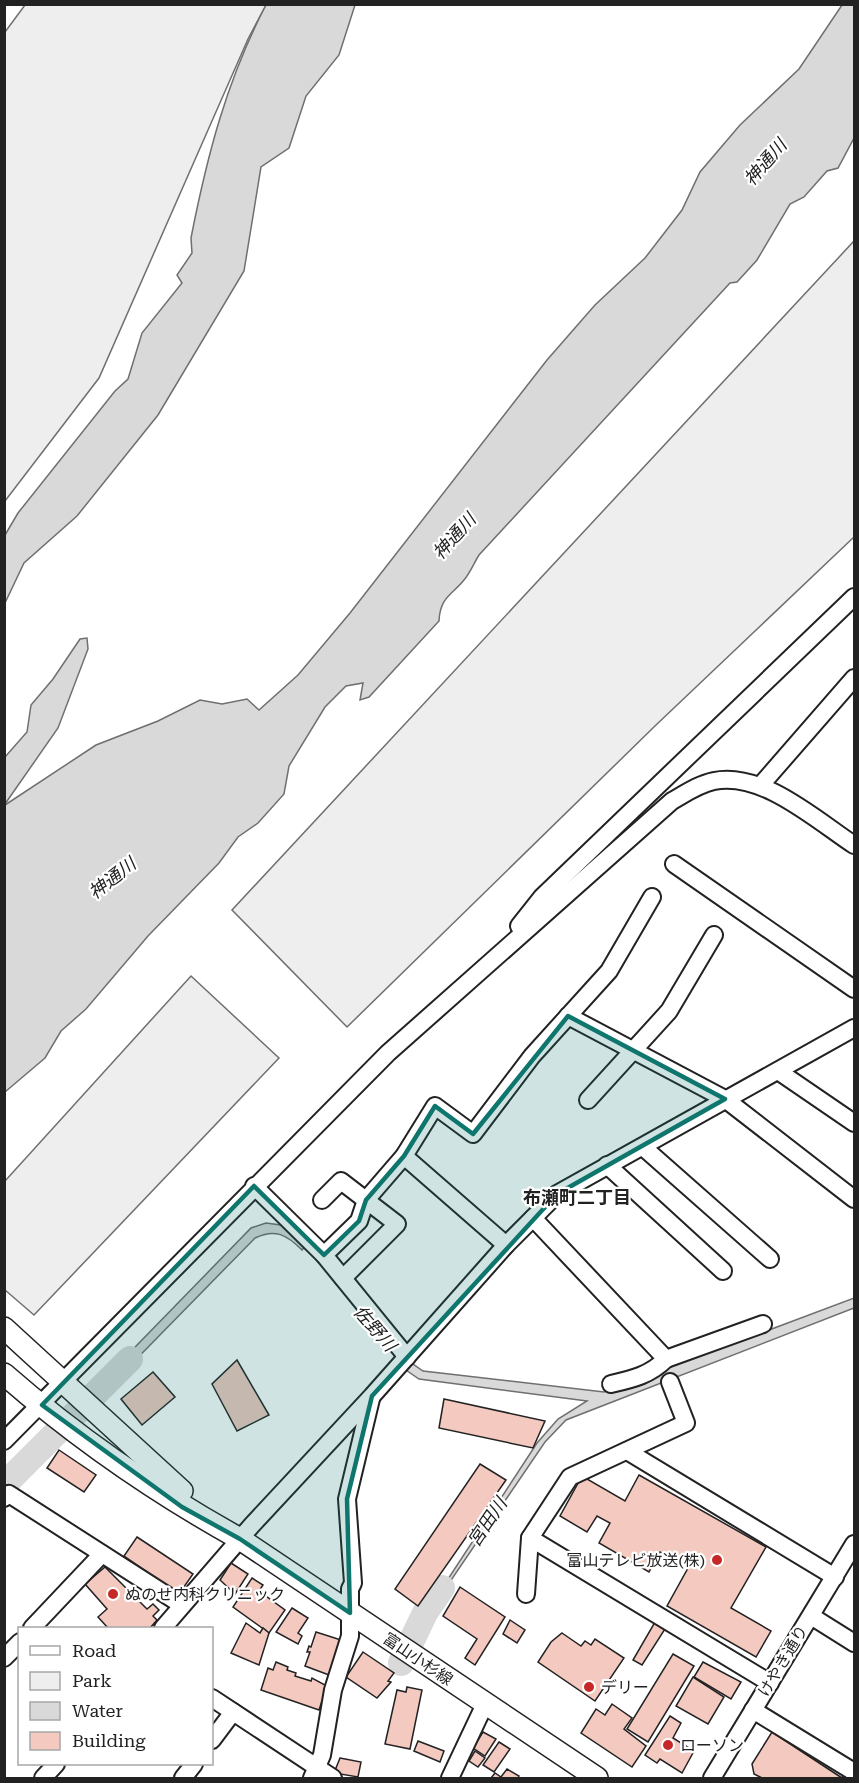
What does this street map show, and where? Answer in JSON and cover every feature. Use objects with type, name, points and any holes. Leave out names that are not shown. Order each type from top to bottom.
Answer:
[{"type":"main road","name":"富山小杉線","points":[[4,1328],[59,1376],[161,1474],[240,1539]]},
{"type":"main road","name":"富山小杉線","points":[[4,1374],[36,1401],[182,1507],[240,1539],[597,1779]]},
{"type":"street","points":[[484,967],[542,897],[855,597]]},
{"type":"street","points":[[760,786],[855,678]]},
{"type":"street","points":[[4,1441],[59,1376],[388,1053],[672,801],[698,786],[714,781],[745,781],[760,786],[855,845]]},
{"type":"street","points":[[674,864],[855,989]]},
{"type":"street","points":[[324,1255],[359,1221],[366,1200],[404,1156],[435,1106],[473,1134],[532,1056],[609,971],[652,897]]},
{"type":"street","points":[[588,1100],[669,1011],[714,935]]},
{"type":"street","points":[[568,1016],[725,1099],[855,1198]]},
{"type":"street","points":[[165,1627],[240,1539],[372,1396],[506,1245],[557,1194],[855,1028]]},
{"type":"street","points":[[778,1071],[855,1123]]},
{"type":"street","points":[[643,1147],[770,1259]]},
{"type":"street","points":[[404,1156],[506,1245]]},
{"type":"street","points":[[607,1165],[723,1271]]},
{"type":"street","points":[[322,1200],[341,1180],[397,1224],[343,1278]]},
{"type":"street","points":[[254,1186],[324,1255],[407,1357]]},
{"type":"street","points":[[532,1218],[666,1359]]},
{"type":"street","points":[[611,1384],[638,1378],[657,1368],[666,1359],[763,1324]]},
{"type":"street","points":[[526,1594],[530,1538],[570,1477],[686,1423],[670,1382]]},
{"type":"street","points":[[315,1773],[333,1690],[350,1636],[350,1589],[353,1583],[347,1498],[372,1396]]},
{"type":"street","points":[[627,1451],[835,1576]]},
{"type":"street","points":[[4,1498],[9,1494],[182,1605]]},
{"type":"street","points":[[530,1538],[770,1683]]},
{"type":"street","name":"けやき通り","points":[[712,1779],[854,1547]]},
{"type":"street","points":[[34,1627],[102,1554]]},
{"type":"street","points":[[811,1616],[855,1643]]},
{"type":"street","points":[[4,1658],[18,1644]]},
{"type":"street","points":[[213,1699],[315,1773],[333,1779]]},
{"type":"street","points":[[450,1779],[485,1704]]},
{"type":"street","points":[[753,1710],[855,1772]]},
{"type":"street","points":[[213,1739],[232,1712]]},
{"type":"street","points":[[43,1779],[55,1765]]},
{"type":"street","points":[[183,1779],[193,1765]]},
{"type":"highlighted area","points":[[568,1016],[725,1099],[557,1194],[372,1396],[347,1499],[350,1613],[240,1539],[182,1507],[42,1405],[254,1186],[324,1255],[359,1221],[366,1200],[404,1156],[435,1106],[473,1134]]},
{"type":"green space","points":[[25,5],[266,5],[248,39],[99,378],[5,501],[5,32]]},
{"type":"green space","points":[[854,241],[854,537],[656,725],[347,1027],[232,910]]},
{"type":"green space","points":[[191,976],[279,1058],[34,1315],[5,1290],[5,1181]]},
{"type":"water","points":[[266,5],[355,5],[339,55],[306,96],[289,148],[261,167],[244,271],[158,415],[77,516],[24,563],[5,603],[5,535],[18,513],[115,391],[128,379],[142,333],[182,283],[177,275],[192,253],[191,238],[197,207],[220,118],[240,61]]},
{"type":"water","name":"神通川","points":[[842,5],[854,5],[854,138],[838,168],[827,171],[804,197],[790,204],[757,260],[737,282],[730,283],[479,555],[460,585],[444,601],[439,621],[369,697],[360,700],[363,683],[346,686],[325,707],[289,766],[284,794],[258,823],[238,837],[219,863],[148,936],[86,1009],[61,1031],[45,1058],[5,1092],[5,805],[96,745],[158,721],[200,700],[222,704],[247,699],[259,710],[298,675],[350,613],[547,360],[595,305],[645,258],[682,210],[700,172],[740,125],[799,69]]},
{"type":"water","points":[[87,638],[88,649],[58,728],[5,804],[5,757],[27,732],[31,705],[53,679],[80,639]]},
{"type":"water","points":[[266,1223],[288,1226],[308,1242],[302,1250],[291,1240],[275,1233],[255,1238],[109,1387],[103,1380],[251,1228]]},
{"type":"water","points":[[854,1298],[854,1308],[566,1420],[545,1442],[428,1614],[430,1616],[425,1618],[423,1612],[435,1599],[537,1443],[558,1419],[587,1401],[419,1379],[403,1368],[410,1362],[423,1371],[604,1392]]},
{"type":"water","points":[[43,1437],[53,1442],[5,1489],[5,1480],[39,1445]]},
{"type":"building","points":[[237,1360],[269,1415],[237,1431],[212,1384]]},
{"type":"building","points":[[153,1372],[175,1397],[142,1425],[121,1399]]},
{"type":"building","points":[[444,1399],[545,1421],[533,1448],[439,1428]]},
{"type":"building","points":[[59,1450],[96,1475],[84,1492],[47,1468]]},
{"type":"building","points":[[480,1464],[506,1480],[418,1606],[395,1589]]},
{"type":"building","name":"富山テレビ放送(株)","points":[[639,1475],[766,1547],[731,1608],[771,1631],[756,1657],[667,1606],[688,1568],[660,1552],[649,1572],[599,1543],[610,1523],[597,1516],[587,1532],[560,1516],[582,1476],[625,1501]]},
{"type":"building","points":[[137,1537],[193,1574],[179,1594],[124,1556]]},
{"type":"building","points":[[231,1563],[248,1574],[235,1594],[220,1580]]},
{"type":"building","name":"ぬのせ内科クリニック","points":[[105,1567],[147,1609],[153,1604],[159,1610],[153,1616],[157,1620],[151,1627],[107,1627],[98,1617],[107,1609],[85,1584]]},
{"type":"building","points":[[252,1578],[263,1585],[259,1591],[285,1610],[269,1633],[233,1607]]},
{"type":"building","points":[[460,1587],[505,1617],[475,1665],[465,1658],[477,1639],[443,1616]]},
{"type":"building","points":[[292,1608],[308,1618],[298,1633],[302,1636],[298,1644],[276,1632]]},
{"type":"building","points":[[510,1620],[525,1630],[517,1643],[503,1634]]},
{"type":"building","points":[[655,1622],[665,1629],[642,1665],[633,1660]]},
{"type":"building","points":[[246,1623],[260,1633],[263,1628],[269,1633],[259,1665],[231,1653]]},
{"type":"building","points":[[316,1632],[341,1640],[329,1675],[305,1666],[310,1652],[307,1652]]},
{"type":"building","points":[[562,1633],[581,1646],[585,1641],[591,1645],[595,1639],[624,1658],[595,1701],[538,1662],[551,1642]]},
{"type":"building","points":[[363,1652],[394,1673],[388,1681],[391,1682],[377,1698],[346,1677]]},
{"type":"building","points":[[673,1654],[694,1666],[648,1742],[627,1729]]},
{"type":"building","points":[[276,1662],[288,1667],[287,1670],[296,1673],[295,1676],[311,1681],[312,1678],[327,1686],[319,1710],[261,1690],[268,1668],[273,1670]]},
{"type":"building","points":[[703,1662],[741,1682],[731,1699],[694,1677]]},
{"type":"building","points":[[693,1677],[724,1697],[708,1724],[676,1706]]},
{"type":"building","points":[[407,1687],[422,1690],[410,1749],[385,1744],[397,1690],[406,1692]]},
{"type":"building","points":[[612,1704],[632,1718],[624,1729],[646,1746],[632,1767],[581,1733],[596,1709],[605,1715]]},
{"type":"building","name":"ローソン","points":[[670,1716],[681,1723],[673,1738],[694,1751],[682,1773],[660,1759],[657,1763],[645,1755]]},
{"type":"building","points":[[483,1732],[496,1739],[485,1756],[473,1748]]},
{"type":"building","points":[[772,1732],[842,1778],[762,1778],[754,1774],[752,1764]]},
{"type":"building","points":[[418,1741],[444,1751],[440,1762],[414,1751]]},
{"type":"building","points":[[499,1742],[510,1749],[494,1772],[483,1765]]},
{"type":"building","points":[[475,1751],[485,1758],[478,1767],[469,1761]]},
{"type":"building","points":[[340,1758],[361,1762],[358,1777],[334,1773]]},
{"type":"building","points":[[507,1769],[519,1776],[518,1778],[491,1778],[495,1773],[501,1777]]},
{"type":"waterway","name":"佐野川","points":[[4,1485],[130,1359]]},
{"type":"waterway","name":"宮田川","points":[[401,1663],[425,1613],[442,1588]]},
{"type":"place","name":"富山テレビ放送(株)","points":[[717,1560]]},
{"type":"place","name":"ぬのせ内科クリニック","points":[[113,1594]]},
{"type":"place","name":"デリー","points":[[589,1687]]},
{"type":"place","name":"ローソン","points":[[668,1745]]},
{"type":"district","name":"布瀬町二丁目","points":[[577,1197]]}]
